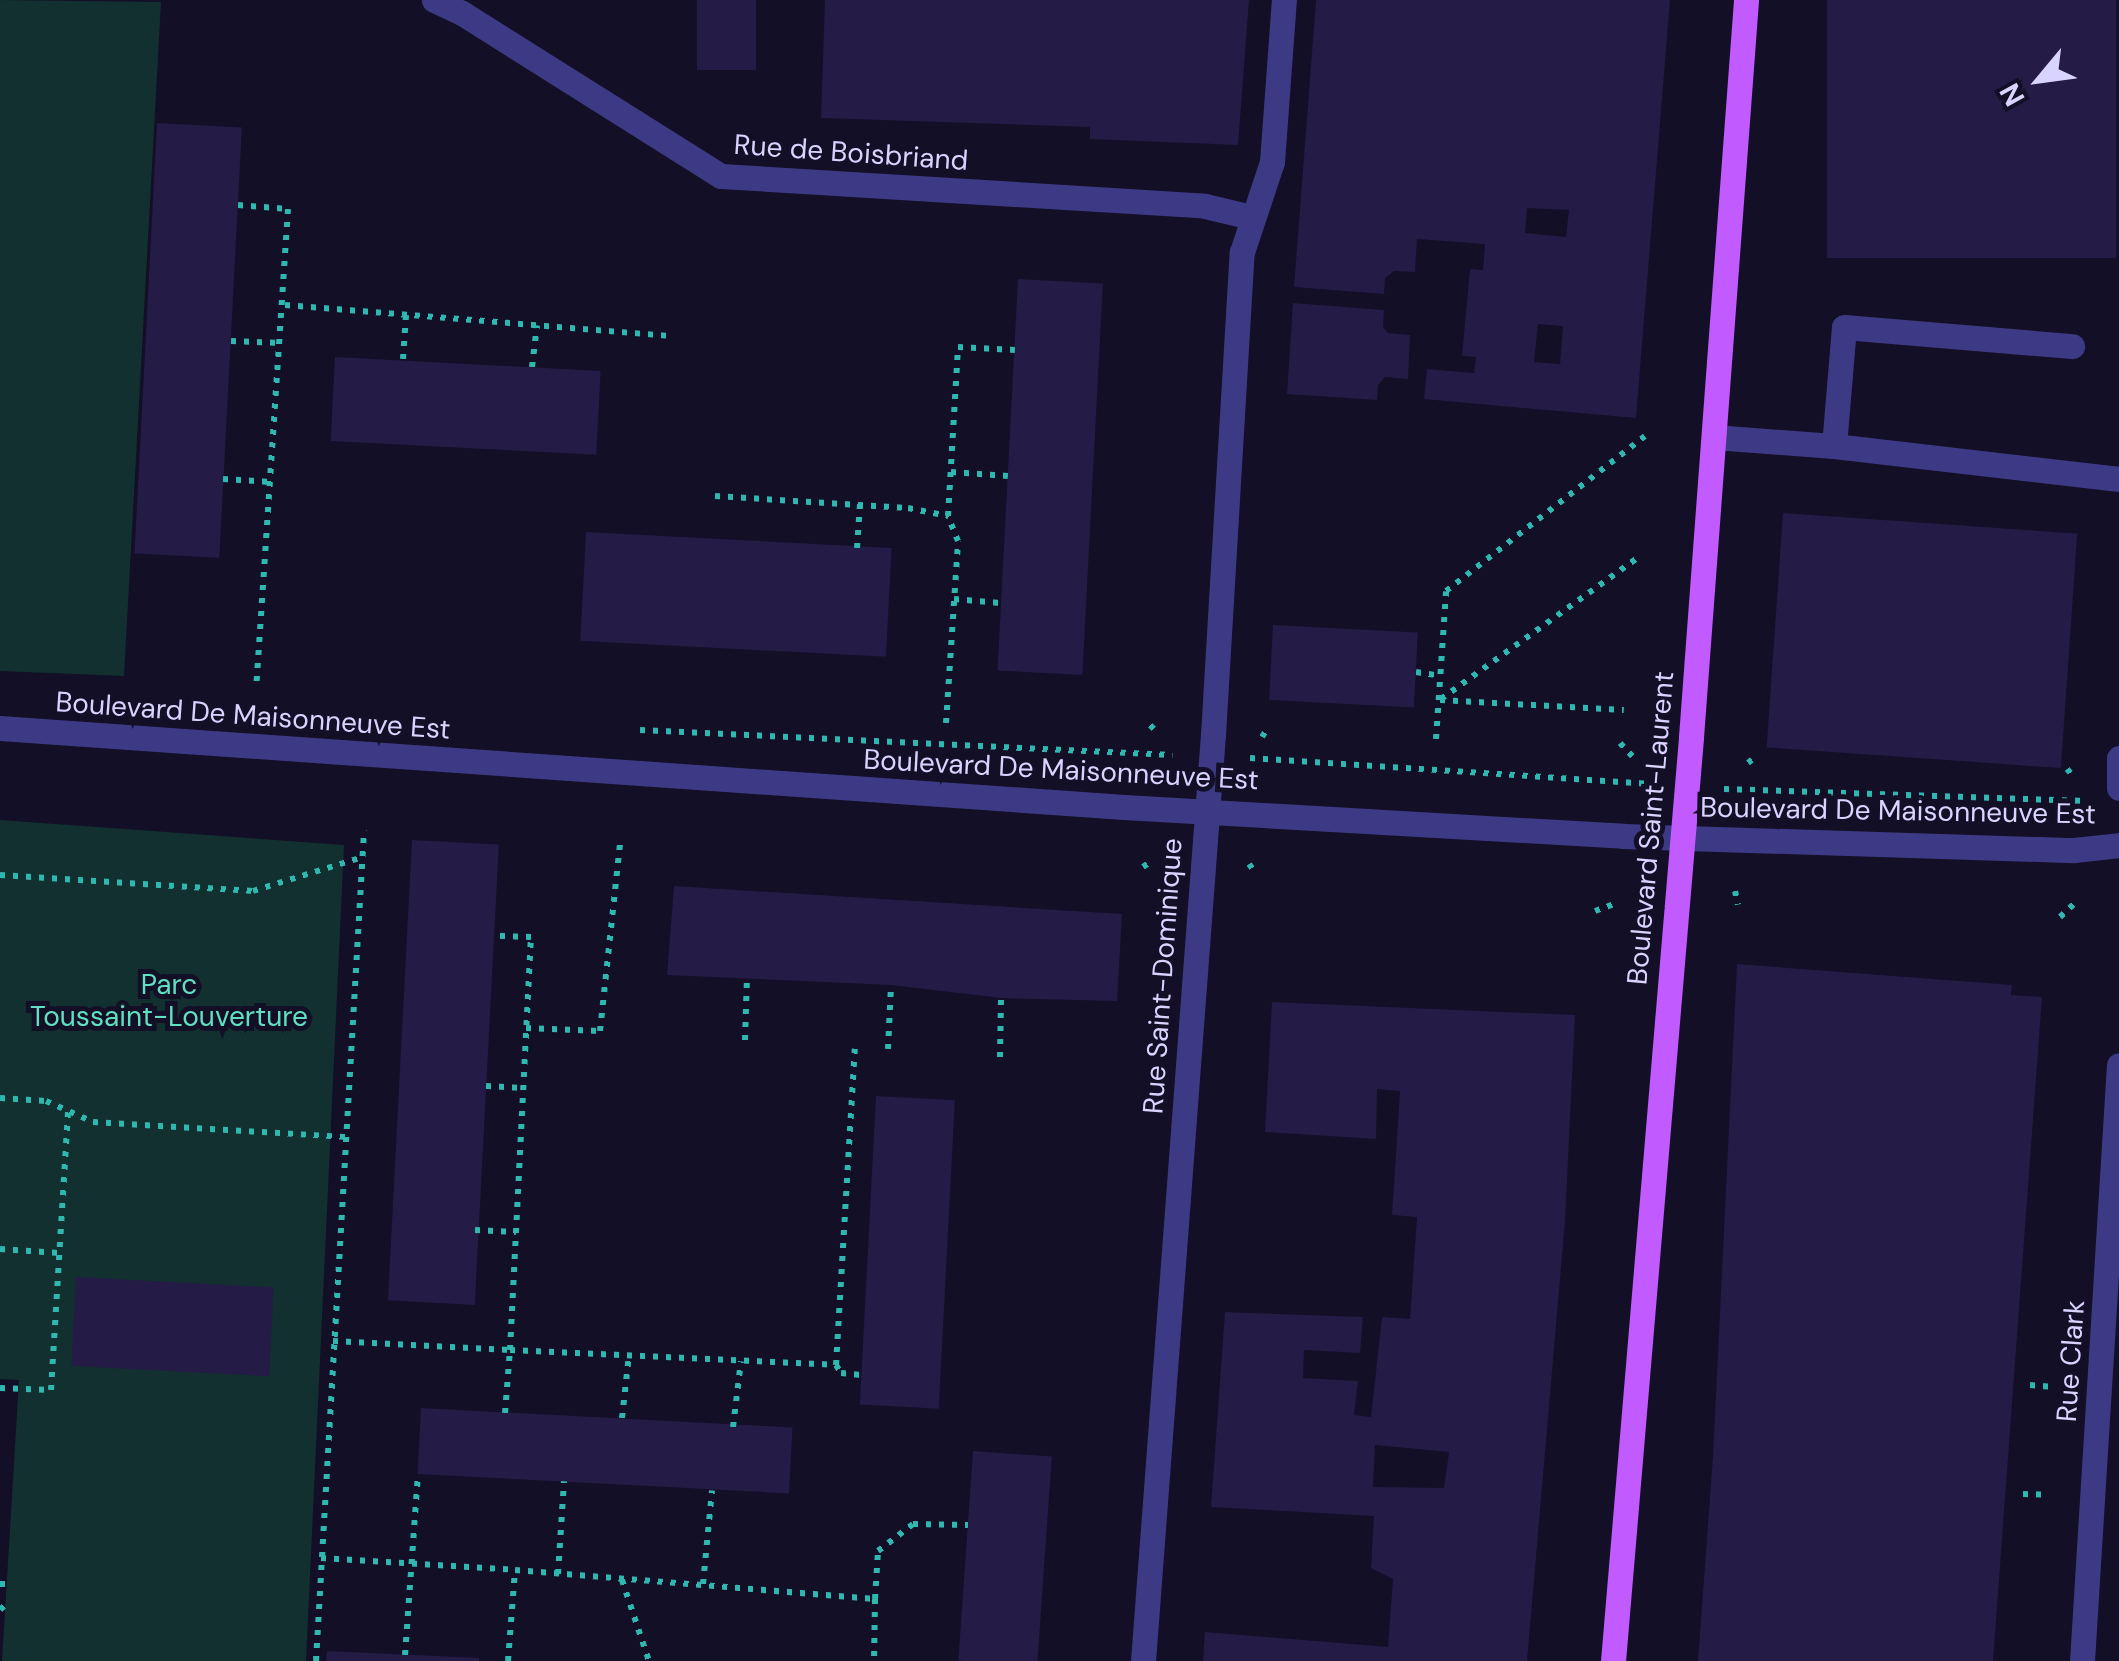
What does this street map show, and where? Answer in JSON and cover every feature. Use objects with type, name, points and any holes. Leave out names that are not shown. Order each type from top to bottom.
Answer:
[{"type":"main road","name":"Boulevard Saint-Laurent","points":[[1613,1661],[1686,787],[1746,0]]},
{"type":"street","name":"Rue de Boisbriand","points":[[434,0],[463,6],[721,176],[1205,206],[1251,217]]},
{"type":"street","name":"Rue Saint-Dominique","points":[[1143,1661],[1211,756],[1242,252],[1272,162],[1284,0]]},
{"type":"street","points":[[1834,446],[1844,327],[2072,346]]},
{"type":"street","points":[[1714,437],[1834,446],[2119,479]]},
{"type":"street","name":"Boulevard De Maisonneuve Est","points":[[0,728],[1204,810],[1680,836],[2074,850],[2119,846]]},
{"type":"street","points":[[2119,758],[2119,788]]},
{"type":"street","name":"Rue Clark","points":[[2082,1661],[2107,1453],[2119,1065]]},
{"type":"path","points":[[238,205],[288,209],[282,344],[256,686]]},
{"type":"path","points":[[284,305],[669,336]]},
{"type":"path","points":[[403,360],[406,315]]},
{"type":"path","points":[[532,367],[536,325]]},
{"type":"path","points":[[231,341],[282,344]]},
{"type":"path","points":[[946,723],[958,540],[948,516],[958,347],[1015,350]]},
{"type":"path","points":[[1436,739],[1446,591],[1645,436]]},
{"type":"path","points":[[951,472],[1008,476]]},
{"type":"path","points":[[223,479],[271,482]]},
{"type":"path","points":[[715,496],[860,504],[948,516]]},
{"type":"path","points":[[858,548],[860,504]]},
{"type":"path","points":[[1440,700],[1636,559]]},
{"type":"path","points":[[954,598],[1000,602]]},
{"type":"path","points":[[1416,672],[1441,676]]},
{"type":"path","points":[[1440,700],[1624,710]]},
{"type":"path","points":[[1150,725],[1158,733]]},
{"type":"path","points":[[1262,737],[1267,728]]},
{"type":"path","points":[[1620,743],[1634,758]]},
{"type":"path","name":"Boulevard De Maisonneuve Est","points":[[1211,756],[1686,787],[2064,800]]},
{"type":"path","points":[[1748,763],[1755,756]]},
{"type":"path","points":[[2067,769],[2075,778]]},
{"type":"path","points":[[316,1661],[364,830]]},
{"type":"path","points":[[526,1028],[600,1031],[620,843]]},
{"type":"path","points":[[0,875],[253,891],[363,858]]},
{"type":"path","points":[[1735,890],[1738,905]]},
{"type":"path","points":[[1595,910],[1614,904]]},
{"type":"path","points":[[2060,918],[2074,904]]},
{"type":"path","points":[[496,936],[530,937],[505,1413]]},
{"type":"path","points":[[745,1040],[747,978]]},
{"type":"path","points":[[888,1049],[892,985]]},
{"type":"path","points":[[1000,1057],[1002,998]]},
{"type":"path","points":[[855,1049],[836,1365],[841,1373],[862,1376]]},
{"type":"path","points":[[486,1086],[524,1088]]},
{"type":"path","points":[[0,1098],[46,1100],[93,1122],[348,1137]]},
{"type":"path","points":[[0,1388],[51,1390],[68,1110]]},
{"type":"path","points":[[475,1230],[516,1232]]},
{"type":"path","points":[[0,1249],[59,1253]]},
{"type":"path","points":[[332,1341],[836,1365]]},
{"type":"path","points":[[622,1418],[629,1355]]},
{"type":"path","points":[[733,1426],[741,1360]]},
{"type":"path","points":[[2030,1385],[2052,1387]]},
{"type":"path","points":[[405,1655],[418,1474]]},
{"type":"path","points":[[558,1574],[564,1481]]},
{"type":"path","points":[[703,1584],[712,1490]]},
{"type":"path","points":[[2023,1494],[2048,1495]]},
{"type":"path","points":[[874,1661],[878,1551],[913,1524],[968,1526]]},
{"type":"path","points":[[321,1558],[874,1598]]},
{"type":"path","points":[[508,1661],[515,1570]]},
{"type":"path","points":[[622,1580],[649,1661]]},
{"type":"green space","points":[[0,0],[161,2],[124,676],[0,671]]},
{"type":"green space","name":"Parc Toussaint-Louverture","points":[[0,820],[344,845],[306,1661],[2,1661],[19,1380],[0,1379]]},
{"type":"building","points":[[697,0],[756,0],[756,70],[697,70]]},
{"type":"building","points":[[825,0],[1249,0],[1238,145],[1090,139],[1090,127],[821,118]]},
{"type":"building","points":[[1316,0],[1670,0],[1636,418],[1424,399],[1427,369],[1474,373],[1476,357],[1462,356],[1470,269],[1483,270],[1485,244],[1417,239],[1415,272],[1394,271],[1385,278],[1384,294],[1294,287]],"holes":[[[1527,208],[1569,210],[1566,237],[1525,233]],[[1538,324],[1563,326],[1560,364],[1534,362]]]},
{"type":"building","points":[[1827,0],[2116,0],[2116,258],[1827,258]]},
{"type":"building","points":[[157,123],[242,127],[219,558],[134,553]]},
{"type":"building","points":[[1018,279],[1103,283],[1082,675],[997,670]]},
{"type":"building","points":[[1293,303],[1384,310],[1383,327],[1388,333],[1410,335],[1408,379],[1385,377],[1378,385],[1377,400],[1287,394]]},
{"type":"building","points":[[335,357],[601,371],[596,455],[331,441]]},
{"type":"building","points":[[1783,513],[2077,534],[2061,768],[1767,747]]},
{"type":"building","points":[[586,532],[892,548],[886,657],[580,641]]},
{"type":"building","points":[[1273,625],[1418,633],[1414,707],[1269,700]]},
{"type":"building","points":[[412,840],[499,845],[475,1305],[388,1300]]},
{"type":"building","points":[[674,886],[1122,914],[1117,1001],[1001,998],[891,985],[667,975]]},
{"type":"building","points":[[1737,964],[2012,985],[2011,995],[2042,997],[1993,1661],[1698,1661],[1713,1456]]},
{"type":"building","points":[[1272,1002],[1575,1015],[1565,1221],[1527,1661],[1203,1661],[1205,1632],[1388,1647],[1393,1579],[1371,1568],[1374,1516],[1211,1507],[1225,1312],[1363,1317],[1360,1353],[1304,1350],[1303,1378],[1358,1381],[1354,1415],[1371,1417],[1382,1317],[1410,1319],[1417,1217],[1392,1215],[1400,1091],[1377,1089],[1376,1139],[1265,1132]],"holes":[[[1375,1445],[1449,1452],[1444,1488],[1373,1487]]]},
{"type":"building","points":[[876,1096],[955,1100],[939,1409],[860,1405]]},
{"type":"building","points":[[76,1277],[274,1287],[269,1376],[71,1366]]},
{"type":"building","points":[[421,1408],[792,1427],[789,1493],[418,1474]]},
{"type":"building","points":[[973,1451],[1052,1457],[1038,1661],[958,1660]]},
{"type":"building","points":[[327,1651],[479,1658],[479,1661],[326,1661]]}]
